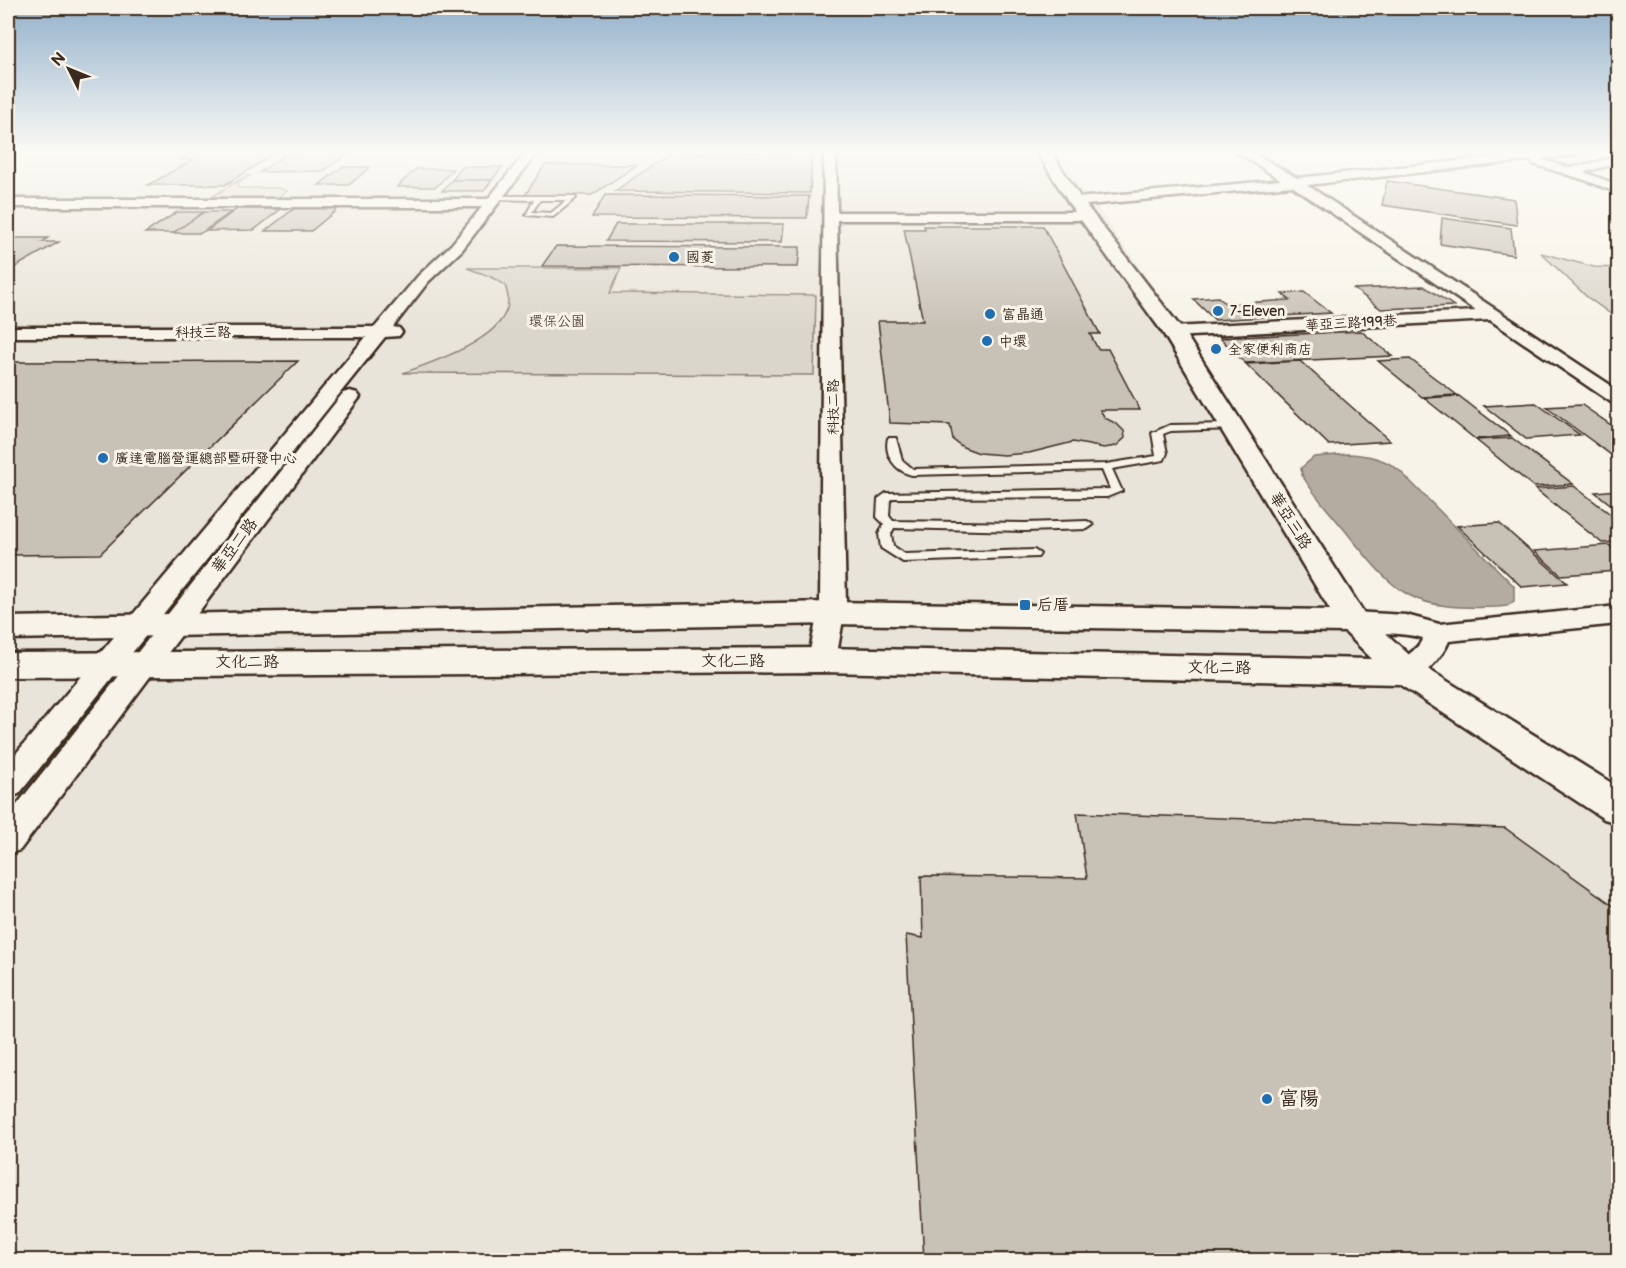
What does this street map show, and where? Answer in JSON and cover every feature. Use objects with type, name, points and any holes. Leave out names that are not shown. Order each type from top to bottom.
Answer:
[{"type":"street","name":"華亞二路","points":[[8,785],[138,624],[389,332],[439,280],[457,247],[485,211]]},
{"type":"street","name":"科技二路","points":[[822,660],[833,588],[831,211]]},
{"type":"street","points":[[831,216],[1004,211]]},
{"type":"street","name":"華亞三路","points":[[1084,211],[1173,332],[1353,621],[1406,672],[1618,807]]},
{"type":"street","points":[[1338,211],[1618,398]]},
{"type":"street","name":"華亞三路199巷","points":[[1173,332],[1494,315]]},
{"type":"street","name":"科技三路","points":[[8,332],[389,332]]},
{"type":"street","name":"華亞二路","points":[[8,840],[175,623],[389,332]]},
{"type":"street","points":[[8,628],[175,623],[831,613],[1353,621],[1406,624],[1439,633],[1618,615]]},
{"type":"street","points":[[1406,672],[1432,649],[1439,633]]},
{"type":"street","name":"文化二路","points":[[8,665],[822,660],[1406,672]]},
{"type":"lane","points":[[530,211],[528,214],[553,215],[558,211]]},
{"type":"lane","points":[[892,440],[896,462],[902,469],[912,472],[1107,467],[1160,458],[1162,453],[1157,433],[1170,428],[1232,427]]},
{"type":"lane","points":[[1087,525],[891,524],[883,517],[884,500],[890,495],[1107,494],[1116,491],[1107,467]]},
{"type":"lane","points":[[891,524],[885,534],[887,548],[903,558],[1034,554]]},
{"type":"shaded area","points":[[8,211],[1100,211],[1174,316],[1402,666],[1618,798],[1618,1260],[8,1260]]},
{"type":"shaded area","points":[[1348,454],[1375,458],[1400,471],[1514,586],[1514,601],[1507,606],[1498,607],[1445,606],[1410,596],[1395,586],[1365,555],[1302,475],[1301,468],[1314,457]]},
{"type":"green space","points":[[1541,253],[1594,267],[1618,268],[1618,319],[1587,297]]},
{"type":"green space","name":"環保公園","points":[[467,268],[621,268],[610,293],[816,295],[814,375],[403,373],[449,355],[483,337],[497,325],[505,313],[508,299],[505,285]]},
{"type":"building","points":[[234,211],[278,211],[254,230],[207,231]]},
{"type":"building","points":[[291,211],[335,211],[311,231],[265,231]]},
{"type":"building","points":[[595,211],[808,211],[807,218],[592,217]]},
{"type":"building","points":[[1424,211],[1515,211],[1517,225]]},
{"type":"building","points":[[177,212],[204,212],[173,233],[145,233]]},
{"type":"building","points":[[204,212],[231,212],[201,233],[173,233]]},
{"type":"building","points":[[1442,218],[1511,228],[1514,255],[1440,244]]},
{"type":"building","points":[[616,224],[784,224],[782,242],[606,241]]},
{"type":"building","name":"中環","points":[[924,226],[1043,226],[1100,334],[1090,334],[1098,349],[1108,349],[1140,410],[1100,410],[1105,418],[1117,424],[1124,431],[1125,438],[1116,446],[1104,448],[1073,442],[1029,453],[1004,455],[979,453],[963,447],[953,440],[950,425],[890,423],[878,321],[923,321],[904,229],[925,229]]},
{"type":"building","points":[[8,238],[48,238],[42,242],[59,242],[8,271]]},
{"type":"building","name":"國菱","points":[[556,246],[800,247],[798,267],[542,266]]},
{"type":"building","points":[[1424,286],[1454,306],[1381,309],[1354,289]]},
{"type":"building","points":[[1304,292],[1331,313],[1215,320],[1193,299],[1218,297],[1226,304],[1290,300],[1282,294]]},
{"type":"building","points":[[1361,331],[1392,356],[1245,363],[1220,338]]},
{"type":"building","points":[[1410,359],[1457,395],[1422,397],[1378,361]]},
{"type":"building","name":"廣達電腦營運總部暨研發中心","points":[[298,361],[100,554],[8,555],[8,362]]},
{"type":"building","points":[[1300,361],[1390,441],[1329,445],[1246,364]]},
{"type":"building","points":[[1459,396],[1511,436],[1475,439],[1424,398]]},
{"type":"building","points":[[1536,403],[1580,435],[1526,439],[1484,406]]},
{"type":"building","points":[[1582,405],[1618,430],[1618,460],[1546,407]]},
{"type":"building","points":[[1512,438],[1573,484],[1534,487],[1476,440]]},
{"type":"building","points":[[1574,486],[1618,520],[1618,542],[1602,543],[1535,489]]},
{"type":"building","points":[[1618,490],[1618,510],[1595,492]]},
{"type":"building","points":[[1499,523],[1567,583],[1522,587],[1457,526]]},
{"type":"building","points":[[1609,545],[1618,553],[1618,571],[1561,575],[1534,551]]},
{"type":"building","name":"富陽","points":[[1077,813],[1505,828],[1618,909],[1618,1260],[924,1260],[906,935],[923,938],[921,876],[1087,878]]},
{"type":"place","name":"國菱","points":[[674,257]]},
{"type":"place","name":"7-Eleven","points":[[1218,311]]},
{"type":"place","name":"富晶通","points":[[990,314]]},
{"type":"place","name":"中環","points":[[987,341]]},
{"type":"place","name":"全家便利商店","points":[[1216,349]]},
{"type":"place","name":"廣達電腦營運總部暨研發中心","points":[[103,458]]},
{"type":"place","name":"后厝","points":[[1025,605]]},
{"type":"place","name":"富陽","points":[[1267,1099]]}]
